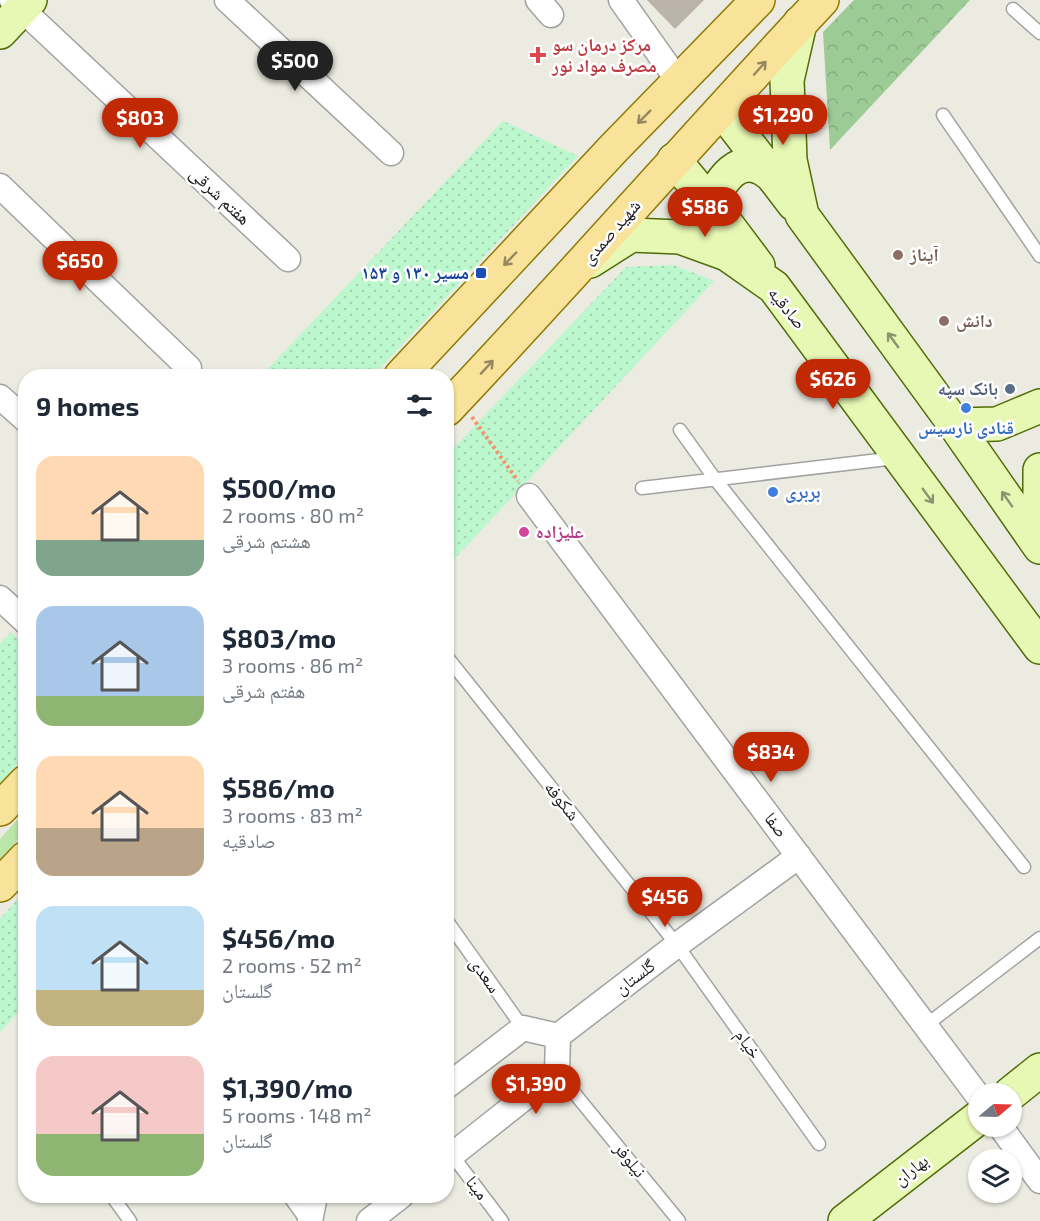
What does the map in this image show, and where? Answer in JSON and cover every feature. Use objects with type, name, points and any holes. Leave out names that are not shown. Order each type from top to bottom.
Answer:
[{"type":"main road","points":[[408,369],[614,148],[758,0]]},
{"type":"main road","points":[[802,215],[790,160],[787,80],[811,12]]},
{"type":"main road","name":"شهید صمدی","points":[[454,403],[811,12]]},
{"type":"main road","points":[[722,110],[776,178],[955,425],[1040,547]]},
{"type":"main road","points":[[674,160],[719,214],[774,287]]},
{"type":"main road","points":[[719,214],[714,195],[723,178],[739,167],[758,166],[776,178]]},
{"type":"main road","name":"صادقیه","points":[[578,269],[631,235],[680,237],[727,254],[774,287],[1040,647]]},
{"type":"main road","points":[[955,425],[997,424],[1040,406]]},
{"type":"main road","points":[[1040,470],[1040,532]]},
{"type":"main road","points":[[0,809],[18,790]]},
{"type":"main road","points":[[0,885],[18,866]]},
{"type":"main road","points":[[1022,1084],[1040,1070]]},
{"type":"main road","name":"بهاران","points":[[845,1221],[968,1126]]},
{"type":"street","points":[[227,0],[391,153]]},
{"type":"street","points":[[621,0],[679,82]]},
{"type":"street","name":"هفتم شرقی","points":[[16,10],[288,260]]},
{"type":"street","points":[[0,186],[189,368]]},
{"type":"street","points":[[0,398],[18,413]]},
{"type":"street","name":"صفا","points":[[529,496],[968,1083]]},
{"type":"street","points":[[0,598],[18,615]]},
{"type":"street","name":"گلستان","points":[[558,1036],[799,856]]},
{"type":"street","points":[[454,1081],[523,1028],[558,1036],[557,1072],[454,1154]]},
{"type":"street","points":[[1008,1137],[1040,1181]]},
{"type":"street","points":[[308,1221],[313,1203]]},
{"type":"street","points":[[369,1221],[392,1203]]},
{"type":"lane","points":[[1013,9],[1040,33]]},
{"type":"lane","points":[[943,115],[1040,256]]},
{"type":"lane","points":[[680,430],[715,479],[1024,867]]},
{"type":"lane","points":[[642,488],[900,458]]},
{"type":"lane","name":"شکوفه","points":[[454,666],[677,945]]},
{"type":"lane","name":"سعدی","points":[[454,931],[523,1028]]},
{"type":"lane","points":[[925,1026],[1040,938]]},
{"type":"lane","name":"خیام","points":[[677,945],[819,1144]]},
{"type":"lane","name":"نیلوفر","points":[[557,1072],[679,1221]]},
{"type":"lane","name":"مینا","points":[[454,1162],[502,1221]]},
{"type":"lane","points":[[117,1203],[130,1221]]},
{"type":"lane","points":[[294,1203],[308,1221]]},
{"type":"path","points":[[454,405],[529,496]]},
{"type":"green space","points":[[854,0],[970,0],[830,150],[823,32]]},
{"type":"green space","points":[[503,121],[578,156],[380,369],[268,369]]},
{"type":"green space","points":[[674,265],[714,281],[454,560],[454,448],[626,267]]},
{"type":"green space","points":[[11,632],[18,640],[18,764],[0,783],[0,644]]},
{"type":"green space","points":[[18,819],[18,840],[0,859],[0,839]]},
{"type":"green space","points":[[18,899],[18,1013],[0,1032],[0,919]]},
{"type":"building","points":[[648,0],[703,0],[675,28]]},
{"type":"place","name":"مرکز درمان سو مصرف مواد نور","points":[[538,55]]},
{"type":"place","name":"آیناز","points":[[898,255]]},
{"type":"place","name":"مسیر ۱۳۰ و ۱۵۳","points":[[481,273]]},
{"type":"place","name":"دانش","points":[[944,321]]},
{"type":"place","name":"بانک سپه","points":[[1010,389]]},
{"type":"place","name":"قنادی نارسیس","points":[[966,408]]},
{"type":"place","name":"بربری","points":[[773,492]]},
{"type":"place","name":"علیزاده","points":[[524,532]]}]
